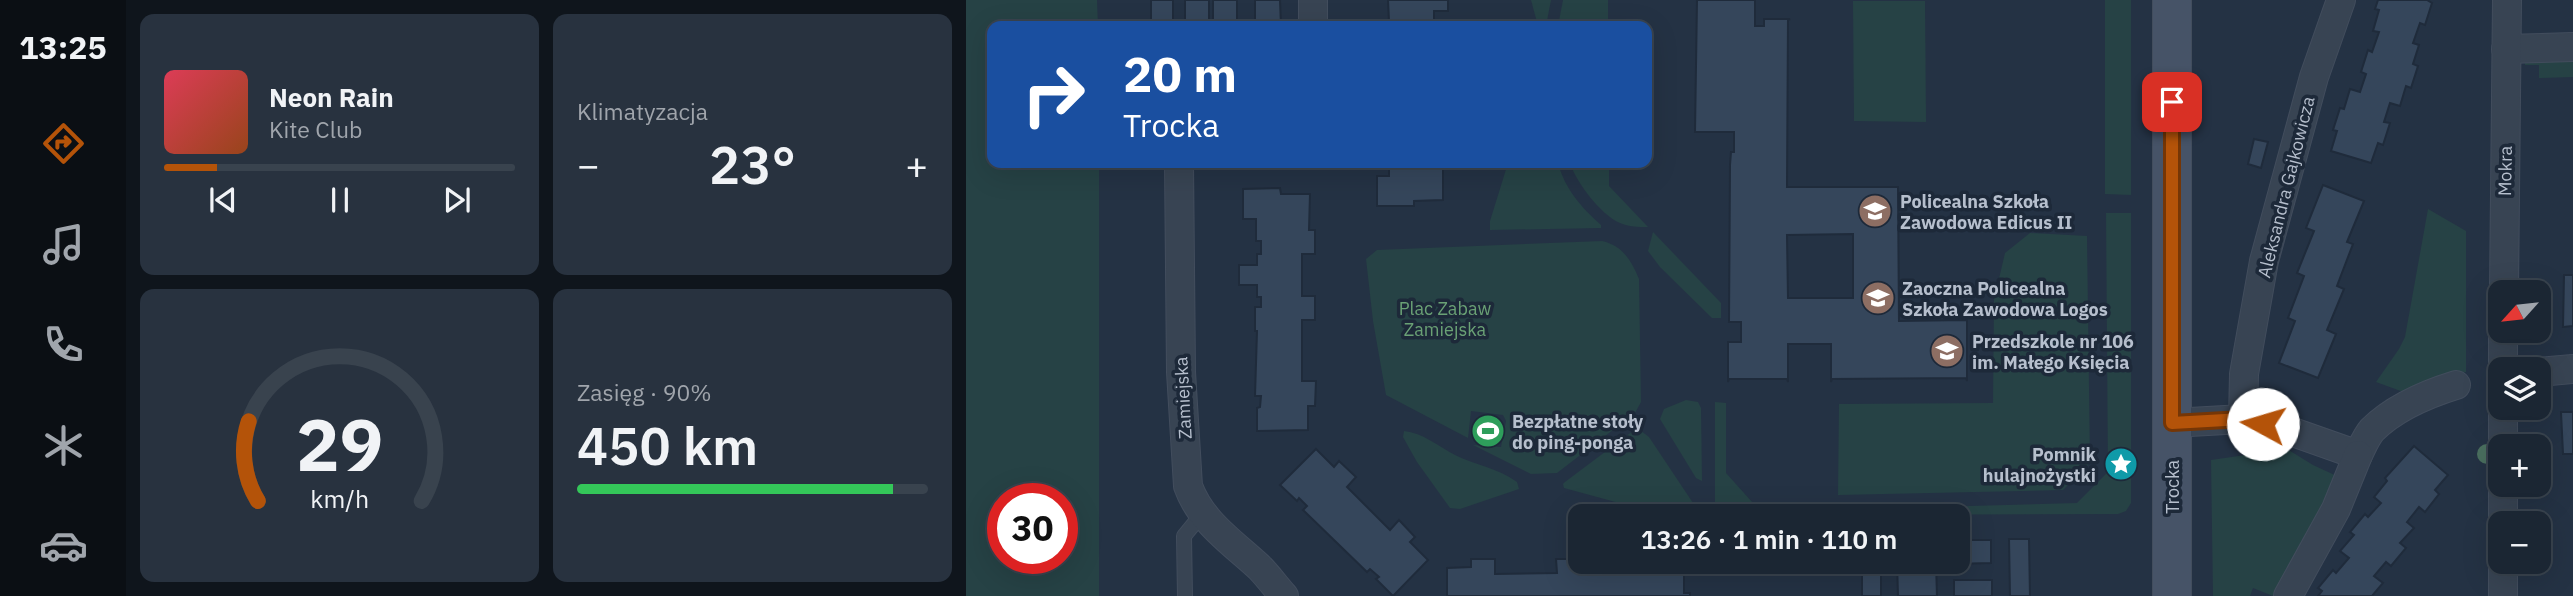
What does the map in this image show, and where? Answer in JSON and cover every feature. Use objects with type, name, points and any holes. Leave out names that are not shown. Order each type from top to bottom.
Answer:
[{"type":"street","points":[[1313,0],[1313,21]]},
{"type":"street","name":"Trocka","points":[[2172,0],[2172,596]]},
{"type":"street","name":"Aleksandra Gajkowicza","points":[[2243,419],[2244,374],[2264,261],[2314,77],[2341,0]]},
{"type":"street","name":"Mokra","points":[[2504,280],[2507,0]]},
{"type":"street","points":[[2506,49],[2573,47]]},
{"type":"street","name":"Zamiejska","points":[[1179,168],[1181,372],[1188,486],[1193,502],[1202,514],[1260,569],[1284,596]]},
{"type":"street","points":[[2551,371],[2573,369]]},
{"type":"street","points":[[2288,596],[2336,509],[2370,432],[2413,402],[2456,386]]},
{"type":"street","points":[[2172,423],[2243,419],[2284,429],[2358,455]]},
{"type":"street","points":[[2503,574],[2503,596]]},
{"type":"lane","points":[[1185,596],[1184,536],[1202,514]]},
{"type":"green space","points":[[966,0],[1097,0],[1098,21],[987,21],[987,168],[1099,168],[1099,596],[966,596]]},
{"type":"green space","points":[[1531,0],[1551,0],[1547,21],[1537,21]]},
{"type":"green space","points":[[1563,0],[1608,0],[1608,21],[1559,21]]},
{"type":"green space","points":[[2105,0],[2131,0],[2131,195],[2105,194]]},
{"type":"green space","points":[[1853,1],[1925,1],[1926,122],[1854,121]]},
{"type":"green space","points":[[2573,54],[2573,77],[2539,78],[2539,65],[2525,65],[2524,55]]},
{"type":"green space","points":[[1506,168],[1560,168],[1569,189],[1601,228],[1490,230],[1490,221]]},
{"type":"green space","points":[[1572,168],[1609,168],[1609,186],[1648,227],[1623,224],[1613,219],[1597,206]]},
{"type":"green space","points":[[2428,209],[2466,231],[2466,372],[2439,379],[2409,394],[2376,382],[2405,337]]},
{"type":"green space","points":[[2106,213],[2131,213],[2131,503],[2126,511],[2118,514],[1970,515],[1970,506],[2077,503],[2108,472]]},
{"type":"green space","points":[[1653,232],[1721,303],[1721,318],[1712,318],[1660,267],[1648,251]]},
{"type":"green space","points":[[2030,233],[2087,236],[2090,463],[2063,490],[1838,495],[1839,404],[1993,403],[1994,300],[2005,253]]},
{"type":"green space","name":"Plac Zabaw Zamiejska","points":[[1602,241],[1616,246],[1625,255],[1639,279],[1641,402],[1635,413],[1557,473],[1531,474],[1473,445],[1501,447],[1506,421],[1503,415],[1471,411],[1468,438],[1386,395],[1366,259],[1377,250]]},
{"type":"green space","points":[[1686,400],[1698,402],[1701,408],[1702,481],[1696,478],[1660,419],[1664,409]]},
{"type":"green space","points":[[1715,402],[1726,403],[1726,473],[1754,504],[1715,504]]},
{"type":"green space","points":[[1637,428],[1649,437],[1694,504],[1623,504],[1564,488],[1565,482]]},
{"type":"green space","points":[[1404,431],[1418,434],[1455,455],[1502,473],[1517,482],[1519,489],[1460,509],[1450,508],[1417,462],[1403,437]]},
{"type":"green space","points":[[2287,449],[2339,477],[2273,596],[2253,588],[2250,596],[2213,596],[2211,460]]},
{"type":"building","points":[[1151,0],[1173,0],[1173,21],[1151,21]]},
{"type":"building","points":[[1185,0],[1209,0],[1209,21],[1185,21]]},
{"type":"building","points":[[1213,0],[1237,0],[1237,21],[1213,21]]},
{"type":"building","points":[[1255,0],[1280,0],[1281,21],[1255,21]]},
{"type":"building","points":[[1388,0],[1448,0],[1448,11],[1434,11],[1434,21],[1389,21]]},
{"type":"building","points":[[1697,0],[1755,0],[1755,26],[1764,26],[1764,19],[1790,19],[1787,187],[1898,187],[1899,321],[1967,320],[1967,381],[1966,378],[1832,379],[1831,382],[1831,344],[1788,344],[1788,382],[1787,379],[1729,379],[1728,382],[1728,342],[1741,342],[1741,322],[1729,322],[1730,165],[1731,152],[1734,152],[1734,132],[1695,132]],"holes":[[[1853,234],[1853,298],[1788,298],[1787,235]]]},
{"type":"building","points":[[2378,0],[2427,0],[2432,3],[2425,25],[2420,23],[2413,43],[2419,45],[2413,64],[2418,66],[2411,88],[2406,86],[2400,106],[2390,103],[2384,122],[2390,123],[2383,145],[2378,143],[2371,163],[2331,151],[2337,131],[2333,130],[2340,108],[2344,109],[2350,89],[2360,92],[2366,74],[2361,72],[2368,50],[2372,52],[2379,32],[2373,31],[2379,10],[2375,9]]},
{"type":"building","points":[[2254,139],[2268,142],[2261,168],[2248,164]]},
{"type":"building","points":[[1389,168],[1443,168],[1443,200],[1414,201],[1414,206],[1377,206],[1377,176],[1389,176]]},
{"type":"building","points":[[2323,185],[2364,201],[2347,242],[2353,244],[2337,286],[2344,289],[2327,330],[2336,334],[2318,378],[2279,363],[2295,321],[2288,318],[2304,276],[2297,273],[2314,231],[2306,228]]},
{"type":"building","points":[[1280,188],[1281,194],[1310,194],[1309,230],[1315,230],[1315,254],[1302,254],[1302,296],[1315,296],[1315,320],[1302,320],[1302,381],[1316,381],[1315,406],[1308,406],[1308,430],[1257,431],[1257,408],[1260,407],[1261,396],[1255,396],[1255,307],[1261,307],[1261,297],[1257,297],[1257,285],[1239,285],[1239,265],[1257,265],[1257,254],[1261,254],[1261,241],[1256,241],[1256,219],[1243,219],[1243,189]]},
{"type":"building","points":[[2564,275],[2573,275],[2573,326],[2563,327]]},
{"type":"building","points":[[2561,412],[2573,412],[2573,454],[2563,454]]},
{"type":"building","points":[[2414,446],[2448,475],[2435,490],[2439,494],[2425,512],[2419,507],[2407,522],[2414,528],[2400,543],[2406,548],[2391,566],[2386,562],[2374,576],[2383,583],[2372,596],[2318,596],[2322,591],[2318,588],[2333,570],[2336,573],[2349,558],[2340,551],[2354,535],[2350,532],[2365,514],[2368,517],[2381,503],[2374,497],[2387,481],[2385,478]]},
{"type":"building","points":[[1316,449],[1334,467],[1339,461],[1356,477],[1347,487],[1390,530],[1399,520],[1415,537],[1410,542],[1428,560],[1393,596],[1376,579],[1379,577],[1370,569],[1367,572],[1303,510],[1307,506],[1299,498],[1297,501],[1280,485]]},
{"type":"building","points":[[2009,539],[2029,539],[2030,596],[2010,596]]},
{"type":"building","points":[[1970,540],[1991,540],[1991,563],[1970,564]]},
{"type":"building","points":[[1471,559],[1495,559],[1495,574],[1557,573],[1556,559],[1568,559],[1568,574],[1684,574],[1684,593],[1690,593],[1690,596],[1447,596],[1447,568],[1471,567]]},
{"type":"building","points":[[1862,574],[1881,574],[1881,596],[1862,596]]},
{"type":"building","points":[[1897,574],[1936,574],[1937,596],[1898,596]]},
{"type":"building","points":[[1954,580],[1992,580],[1992,596],[1954,596]]},
{"type":"place","name":"Policealna Szkoła Zawodowa Edicus II","points":[[1875,211]]},
{"type":"place","name":"Zaoczna Policealna Szkoła Zawodowa Logos","points":[[1878,298]]},
{"type":"place","name":"Przedszkole nr 106 im. Małego Księcia","points":[[1947,351]]},
{"type":"place","name":"Bezpłatne stoły do ping-ponga","points":[[1488,431]]},
{"type":"place","name":"Pomnik hulajnożystki","points":[[2121,464]]},
{"type":"route","points":[[2172,102],[2172,423],[2243,419],[2263,424]]}]
